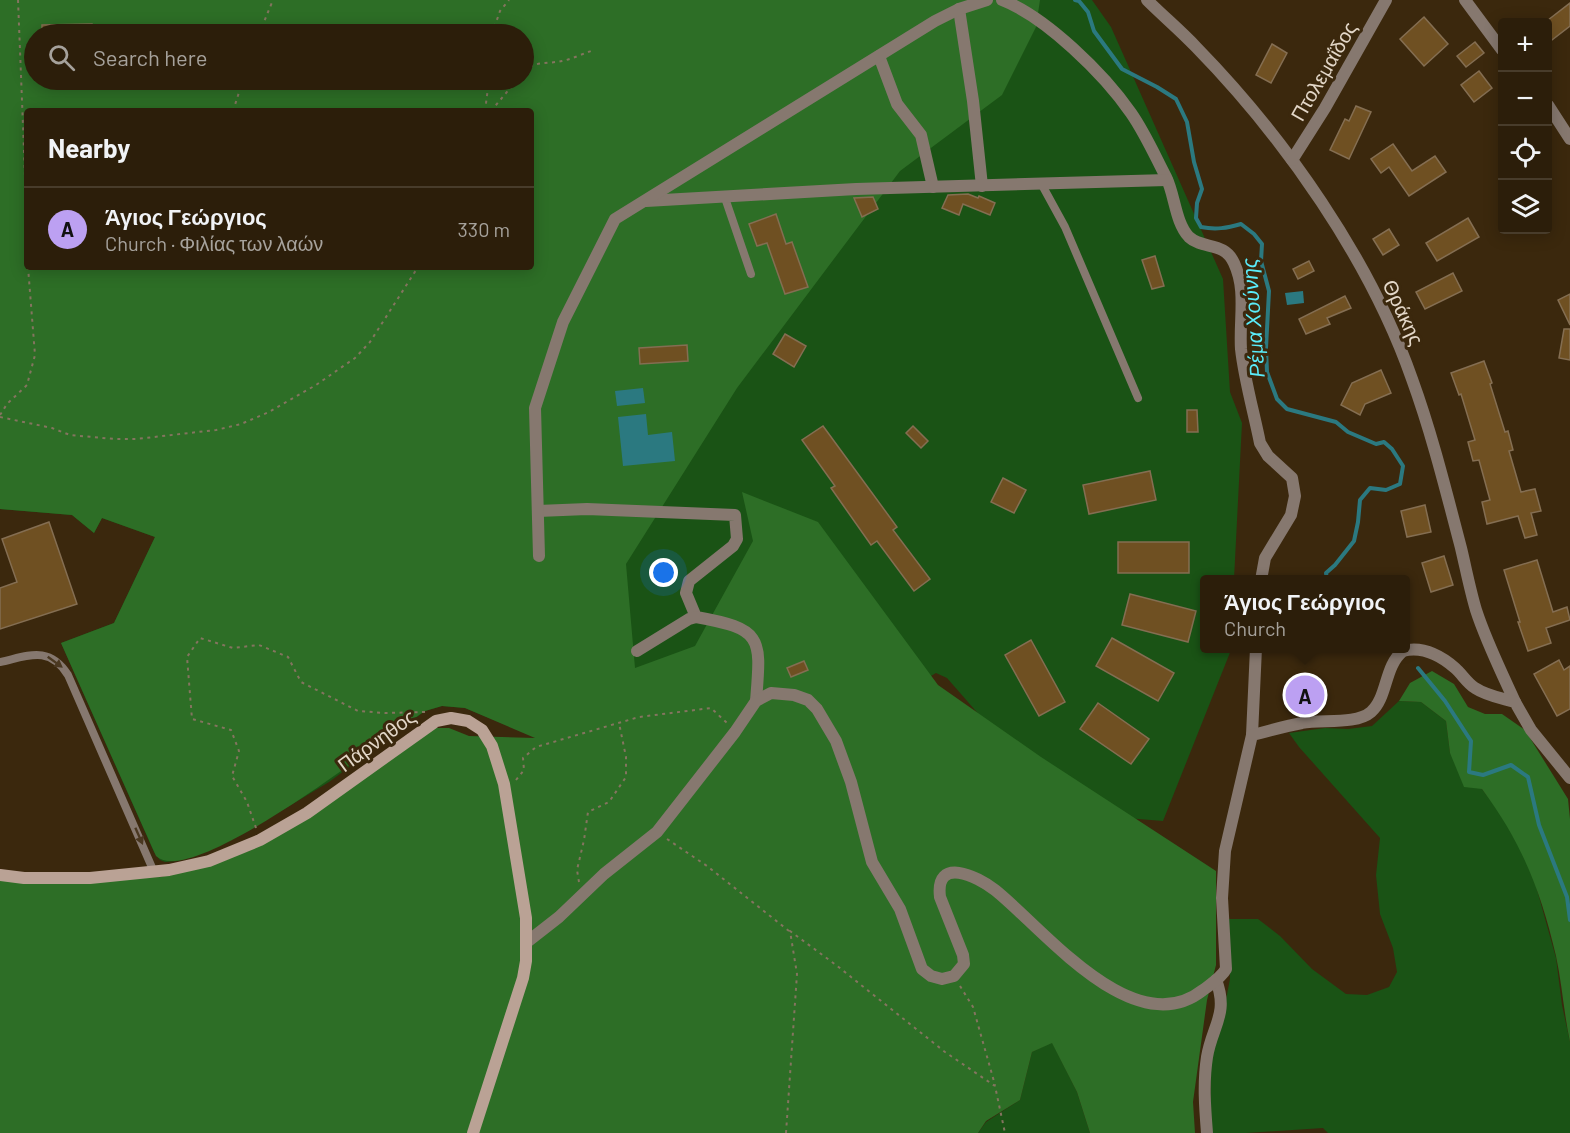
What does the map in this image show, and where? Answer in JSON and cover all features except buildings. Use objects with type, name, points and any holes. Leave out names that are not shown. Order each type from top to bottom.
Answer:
[{"type":"main road","name":"Πάρνηθος","points":[[0,875],[24,878],[90,878],[187,868],[260,840],[307,813],[432,724],[447,718],[460,718],[480,728],[492,746],[504,784],[523,897],[527,942],[523,978],[473,1133]]},
{"type":"street","points":[[539,556],[535,408],[563,322],[615,219],[935,21],[959,9],[987,0]]},
{"type":"street","points":[[1002,0],[1046,26],[1084,60],[1118,96],[1132,114],[1167,180],[1182,226],[1190,237],[1228,253],[1235,264],[1241,285],[1241,350],[1260,443],[1268,456],[1292,478],[1295,496],[1291,515],[1265,558],[1262,575]]},
{"type":"street","name":"Θράκης","points":[[1147,0],[1197,47],[1292,160],[1370,285],[1412,377],[1441,472],[1476,608],[1494,657],[1530,730],[1570,778]]},
{"type":"street","name":"Πτολεμαΐδος","points":[[1292,160],[1325,108],[1386,0]]},
{"type":"street","points":[[1465,0],[1498,43]]},
{"type":"street","points":[[959,9],[973,101],[982,186]]},
{"type":"street","points":[[879,56],[897,105],[921,135],[933,187]]},
{"type":"street","points":[[1552,111],[1570,139]]},
{"type":"street","points":[[642,202],[724,195],[1167,180]]},
{"type":"street","points":[[538,511],[587,509],[735,515],[736,539],[733,546],[686,585],[686,593],[696,617]]},
{"type":"street","points":[[638,651],[688,619],[696,617],[748,632],[754,638],[760,656],[756,701]]},
{"type":"street","points":[[1410,649],[1436,656],[1455,668],[1480,691],[1515,702]]},
{"type":"street","points":[[527,942],[559,917],[604,874],[657,832],[735,732],[756,701],[771,693],[794,695],[808,700],[817,709],[836,741],[851,782],[872,862],[900,909],[922,969],[931,976],[942,979],[954,976],[964,964],[940,897],[939,886],[948,875],[963,872],[994,889],[1065,955],[1117,993],[1145,1002],[1169,1004],[1182,1002],[1194,997],[1216,980],[1225,972],[1227,964],[1222,898],[1225,851],[1252,735],[1256,653]]},
{"type":"street","points":[[1252,735],[1304,722],[1356,718],[1371,712],[1384,690],[1392,663],[1401,653]]},
{"type":"street","points":[[1207,1133],[1204,1086],[1207,1056],[1222,1003],[1216,980]]},
{"type":"lane","points":[[1042,185],[1065,227],[1138,398]]},
{"type":"lane","points":[[724,195],[751,274]]},
{"type":"lane","points":[[0,662],[34,654],[48,656],[61,664],[68,675],[154,872]]},
{"type":"path","points":[[18,0],[24,152]]},
{"type":"path","points":[[263,24],[273,0]]},
{"type":"path","points":[[495,24],[500,11],[509,0]]},
{"type":"path","points":[[534,65],[563,61],[591,51]]},
{"type":"path","points":[[234,108],[240,90]]},
{"type":"path","points":[[485,108],[488,90]]},
{"type":"path","points":[[494,108],[509,90]]},
{"type":"path","points":[[28,270],[35,355],[27,385],[7,404],[0,416],[52,428],[70,435],[115,439],[136,439],[216,430],[241,424],[269,412],[316,385],[355,358],[370,342],[416,270]]},
{"type":"path","points":[[260,840],[247,802],[232,776],[239,751],[231,730],[192,719],[187,657],[200,638],[233,648],[259,645],[288,657],[301,682],[358,711],[385,713],[425,711],[431,715],[432,724]]},
{"type":"path","points":[[504,784],[516,780],[524,770],[523,758],[536,747],[639,717],[711,708],[735,732]]},
{"type":"path","points":[[581,896],[577,870],[588,812],[609,802],[626,777],[626,757],[619,723]]},
{"type":"path","points":[[657,832],[707,866],[789,931],[836,964],[945,1052],[995,1086]]},
{"type":"path","points":[[786,1133],[797,974],[789,931]]},
{"type":"path","points":[[954,976],[973,1007],[995,1086],[1005,1133]]},
{"type":"green space","points":[[0,0],[1092,0],[1111,27],[1223,279],[1230,392],[1242,423],[1234,575],[1200,575],[1200,653],[1230,653],[1163,821],[1065,813],[947,678],[936,673],[919,683],[537,738],[465,708],[442,706],[425,711],[329,782],[241,835],[197,855],[165,862],[160,860],[154,852],[61,643],[114,623],[155,537],[102,518],[94,533],[72,515],[0,509]]},
{"type":"green space","points":[[0,0],[1040,0],[1036,27],[1002,95],[900,171],[737,388],[626,564],[635,668],[695,646],[753,541],[742,492],[818,522],[938,685],[1041,757],[1216,871],[1216,965],[1207,1000],[1193,1102],[1195,1133],[1090,1133],[1077,1092],[1052,1043],[1032,1052],[1020,1100],[986,1121],[978,1133],[0,1133],[0,880],[161,877],[249,851],[305,818],[433,728],[449,728],[469,736],[535,738],[465,708],[442,706],[425,711],[333,777],[247,832],[208,851],[176,861],[156,856],[61,643],[114,623],[155,537],[102,518],[94,533],[72,515],[0,509]]},
{"type":"green space","points":[[1432,671],[1454,684],[1468,707],[1485,714],[1502,714],[1525,730],[1568,799],[1570,819],[1570,1042],[1550,932],[1537,889],[1519,848],[1482,789],[1464,787],[1450,753],[1446,721],[1421,702],[1399,701],[1410,683]]},
{"type":"green space","points":[[1399,701],[1421,702],[1446,721],[1450,753],[1503,817],[1524,854],[1536,886],[1556,958],[1562,1005],[1570,1042],[1570,1133],[1328,1133],[1323,1128],[1210,1133],[1211,1055],[1222,1020],[1230,979],[1229,919],[1258,919],[1280,936],[1312,969],[1346,994],[1367,995],[1389,987],[1397,972],[1393,948],[1380,914],[1376,875],[1380,838],[1289,733],[1325,728],[1348,729],[1372,726]]},
{"type":"green space","points":[[1052,1042],[1077,1092],[1090,1133],[978,1133],[986,1122],[1020,1100],[1032,1052]]},
{"type":"water","points":[[1303,291],[1304,303],[1287,305],[1285,293]]},
{"type":"water","points":[[643,388],[645,403],[617,406],[615,391]]},
{"type":"water","points":[[646,414],[648,435],[672,432],[675,461],[623,466],[618,417]]},
{"type":"waterway","name":"Ρέμα Χούνης","points":[[1075,0],[1079,1],[1088,12],[1094,31],[1122,69],[1176,99],[1187,122],[1194,162],[1202,189],[1197,203],[1196,218],[1201,227],[1221,228],[1241,224],[1262,244],[1261,261],[1269,291],[1267,372],[1277,399],[1287,409],[1336,422],[1348,432],[1376,444],[1384,442],[1392,449],[1403,466],[1400,484],[1386,490],[1370,488],[1360,500],[1354,541],[1326,575]]},
{"type":"waterway","points":[[1418,668],[1445,701],[1471,741],[1469,772],[1483,775],[1511,765],[1528,777],[1539,825],[1567,897],[1570,920]]},
{"type":"place","name":"Άγιος Γεώργιος","points":[[1305,695]]}]
